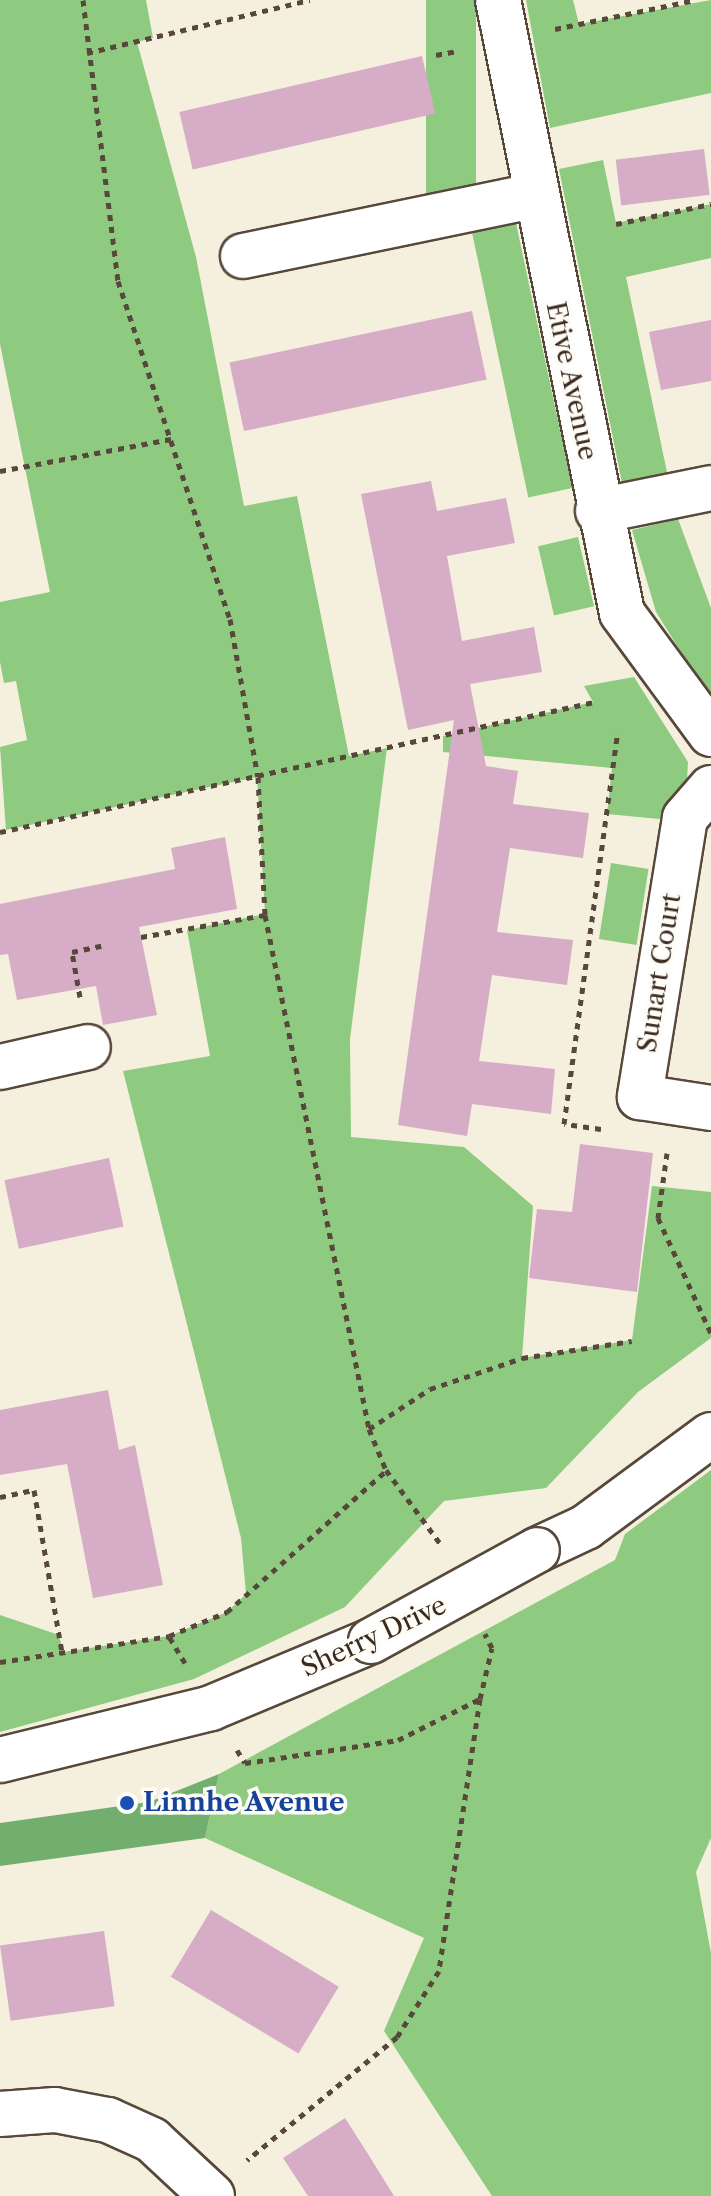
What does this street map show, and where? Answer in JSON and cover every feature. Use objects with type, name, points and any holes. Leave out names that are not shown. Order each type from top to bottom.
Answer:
[{"type":"street","name":"Etive Avenue","points":[[501,20],[532,196],[622,613],[711,734]]},
{"type":"street","points":[[243,256],[532,196]]},
{"type":"street","points":[[598,511],[711,488]]},
{"type":"street","name":"Sunart Court","points":[[711,788],[685,818],[640,1097],[711,1108]]},
{"type":"street","points":[[0,1067],[88,1047]]},
{"type":"street","name":"Sherry Drive","points":[[0,1760],[211,1708],[371,1641],[537,1550],[586,1527],[711,1435]]},
{"type":"street","points":[[0,2114],[55,2110],[108,2120],[152,2140],[210,2194]]},
{"type":"path","points":[[83,0],[87,53],[118,281],[230,619],[258,777],[265,915],[369,1429],[386,1470],[448,1558]]},
{"type":"path","points":[[87,53],[310,0]]},
{"type":"path","points":[[501,20],[695,0]]},
{"type":"path","points":[[616,224],[711,204]]},
{"type":"path","points":[[0,471],[171,439]]},
{"type":"path","points":[[0,832],[594,702]]},
{"type":"path","points":[[609,1130],[564,1124],[618,732]]},
{"type":"path","points":[[141,937],[265,915]]},
{"type":"path","points":[[88,1047],[72,952],[101,946]]},
{"type":"path","points":[[369,1429],[443,1384],[522,1358],[632,1341]]},
{"type":"path","points":[[0,1662],[169,1636],[227,1612],[386,1470]]},
{"type":"path","points":[[0,1497],[34,1490],[62,1652]]},
{"type":"path","points":[[210,2194],[397,2037],[439,1971],[480,1699],[492,1648],[479,1622]]},
{"type":"path","points":[[169,1636],[245,1763],[398,1740],[480,1699]]},
{"type":"green space","points":[[0,0],[146,0],[153,38],[137,42],[196,257],[244,506],[297,496],[349,756],[387,748],[350,1039],[351,1137],[464,1147],[533,1206],[522,1358],[632,1340],[652,1186],[711,1192],[711,1338],[638,1392],[546,1488],[444,1501],[345,1607],[194,1679],[0,1732],[0,1615],[59,1635],[63,1652],[169,1636],[227,1612],[246,1594],[241,1538],[123,1071],[210,1056],[187,930],[265,914],[257,777],[6,830],[0,747],[27,740],[16,681],[4,683],[0,662],[0,602],[50,592],[0,344]]},
{"type":"green space","points":[[426,0],[476,0],[476,195],[426,195]]},
{"type":"green space","points":[[526,0],[573,0],[579,24],[711,0],[711,93],[550,128]]},
{"type":"green space","points":[[603,160],[616,223],[711,204],[711,258],[626,277],[668,477],[622,483],[559,169]]},
{"type":"green space","points":[[516,223],[572,488],[528,497],[472,232]]},
{"type":"green space","points":[[678,519],[711,608],[711,700],[656,612],[632,530]]},
{"type":"green space","points":[[578,537],[594,606],[554,615],[538,546]]},
{"type":"green space","points":[[634,677],[688,762],[687,780],[659,819],[607,814],[612,768],[443,752],[443,736],[593,702],[584,686]]},
{"type":"green space","points":[[611,863],[649,869],[636,945],[599,939]]},
{"type":"green space","points":[[711,1470],[711,1838],[696,1872],[711,1953],[711,2196],[492,2196],[384,2031],[424,1938],[205,1838],[219,1774],[615,1560],[625,1534]]},
{"type":"green space","points":[[219,1774],[205,1838],[0,1866],[0,1823],[149,1802]]},
{"type":"building","points":[[422,56],[435,113],[193,170],[179,112]]},
{"type":"building","points":[[704,149],[710,195],[621,206],[616,160]]},
{"type":"building","points":[[472,311],[487,379],[244,431],[229,363]]},
{"type":"building","points":[[711,320],[711,381],[661,390],[649,332]]},
{"type":"building","points":[[431,481],[437,511],[506,498],[515,543],[447,556],[462,641],[534,627],[542,672],[470,684],[486,766],[518,771],[513,804],[589,813],[583,858],[510,848],[497,932],[573,940],[567,985],[492,975],[479,1061],[555,1069],[551,1114],[472,1104],[467,1136],[398,1125],[454,720],[408,730],[361,494]]},
{"type":"building","points":[[225,837],[237,909],[139,927],[157,1015],[103,1025],[96,986],[17,1000],[8,954],[0,955],[0,904],[175,869],[171,848]]},
{"type":"building","points":[[580,1144],[653,1153],[637,1292],[529,1278],[537,1209],[572,1212]]},
{"type":"building","points":[[109,1158],[124,1226],[19,1249],[4,1180]]},
{"type":"building","points":[[108,1390],[119,1450],[135,1445],[163,1585],[93,1598],[67,1464],[0,1475],[0,1410]]},
{"type":"building","points":[[211,1910],[339,1987],[299,2054],[171,1977]]},
{"type":"building","points":[[104,1931],[115,2006],[11,2021],[0,1946]]},
{"type":"building","points":[[345,2118],[394,2196],[308,2196],[283,2158]]},
{"type":"place","name":"Linnhe Avenue","points":[[127,1803]]}]
